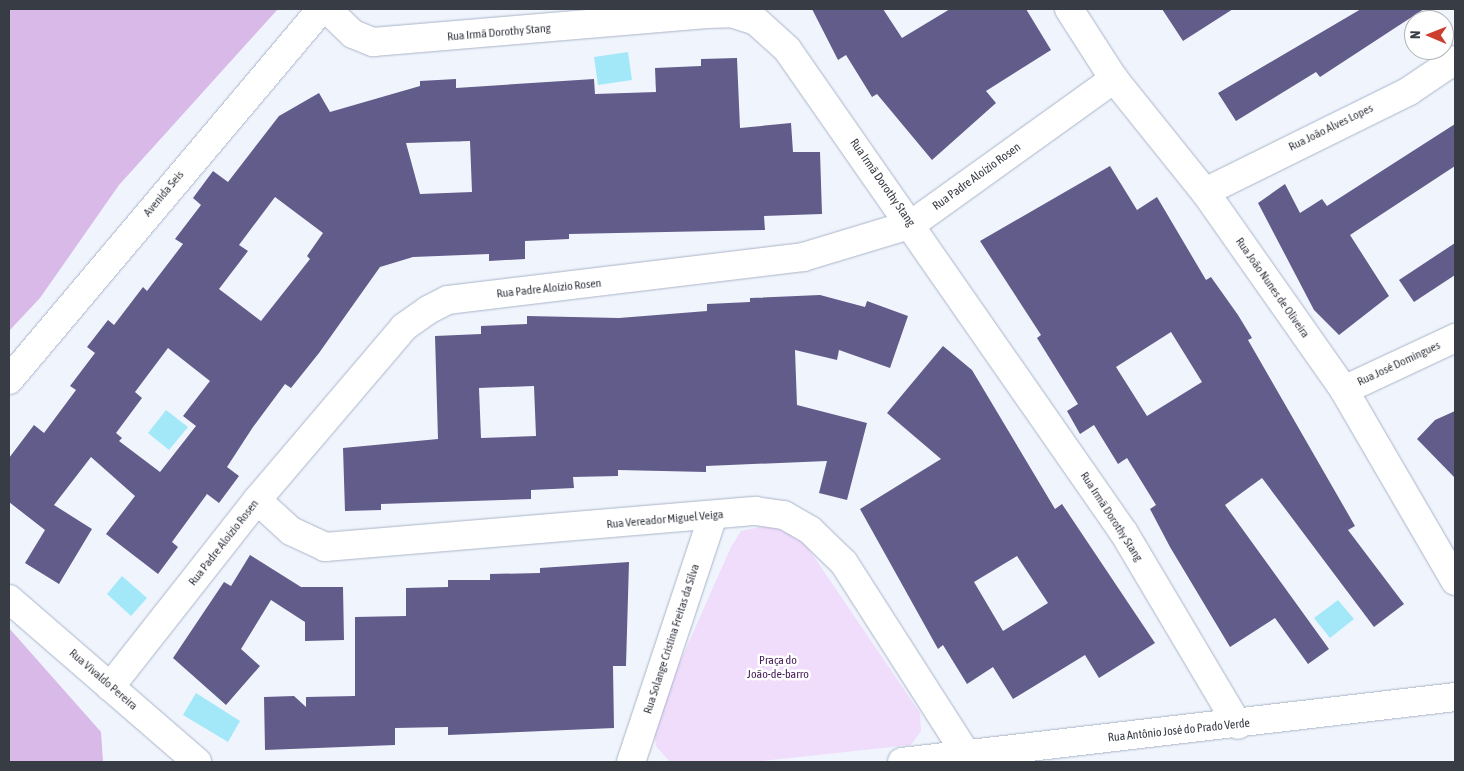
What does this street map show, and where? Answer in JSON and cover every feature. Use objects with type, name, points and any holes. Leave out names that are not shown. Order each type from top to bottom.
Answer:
[{"type":"street","name":"Avenida Seis","points":[[9,380],[321,9]]},
{"type":"street","name":"Rua Irmã Dorothy Stang","points":[[327,9],[352,34],[373,42],[707,14],[731,13],[756,21],[787,49],[912,224],[1124,533],[1238,725]]},
{"type":"street","name":"Rua João Nunes de Oliveira","points":[[1069,9],[1114,79],[1205,192],[1344,390],[1455,581]]},
{"type":"street","name":"Rua João Alves Lopes","points":[[1205,192],[1409,91],[1455,60]]},
{"type":"street","name":"Rua Padre Aloízio Rosen","points":[[110,687],[258,500],[404,327],[448,300],[803,257],[912,224],[1114,79]]},
{"type":"street","name":"Rua José Domingues","points":[[1344,390],[1455,338]]},
{"type":"street","name":"Rua Vereador Miguel Veiga","points":[[258,500],[291,531],[325,547],[755,511],[784,515],[810,530],[844,563],[966,755]]},
{"type":"street","name":"Rua Solange Cristina Freitas da Silva","points":[[631,762],[713,516]]},
{"type":"street","name":"Rua Vivaldo Pereira","points":[[9,599],[196,762]]},
{"type":"street","name":"Rua Antônio José do Prado Verde","points":[[902,762],[1238,725],[1455,696]]},
{"type":"green space","name":"Praça do João-de-barro","points":[[768,525],[799,538],[808,548],[920,713],[921,731],[911,745],[752,762],[670,762],[656,746],[653,723],[731,547],[741,531]]},
{"type":"shaded area","points":[[9,9],[278,9],[119,185],[40,298],[9,331]]},
{"type":"shaded area","points":[[9,628],[101,732],[103,762],[9,762]]},
{"type":"water","points":[[628,52],[632,80],[598,85],[594,57]]},
{"type":"water","points":[[166,410],[188,427],[169,450],[148,433]]},
{"type":"water","points":[[122,576],[147,598],[131,616],[107,594]]},
{"type":"water","points":[[1338,600],[1354,619],[1330,638],[1314,618]]},
{"type":"water","points":[[196,693],[240,721],[228,742],[183,715]]},
{"type":"building","points":[[812,9],[883,9],[902,38],[950,9],[1026,9],[1051,50],[986,91],[996,103],[932,160],[877,94],[872,97],[846,55],[838,60]]},
{"type":"building","points":[[1162,9],[1233,9],[1183,41]]},
{"type":"building","points":[[1361,9],[1424,9],[1404,10],[1404,22],[1320,77],[1316,72],[1236,121],[1218,93]]},
{"type":"building","points":[[737,58],[740,128],[791,123],[793,152],[820,152],[822,214],[764,216],[765,230],[569,234],[569,239],[525,241],[525,259],[489,261],[489,254],[413,257],[380,267],[319,353],[291,388],[285,384],[253,427],[227,467],[239,476],[219,503],[207,494],[172,542],[178,547],[158,574],[106,534],[135,496],[91,457],[54,505],[92,529],[59,584],[25,563],[45,530],[9,502],[9,458],[34,425],[44,433],[76,390],[70,386],[95,353],[87,347],[108,320],[114,325],[143,287],[147,291],[183,244],[175,239],[201,205],[193,198],[213,171],[228,182],[279,116],[319,93],[330,112],[420,86],[420,81],[456,79],[456,88],[594,79],[595,94],[656,92],[655,68],[701,66],[701,59]],"holes":[[[470,141],[472,192],[420,194],[406,143]],[[275,197],[323,233],[307,256],[310,259],[261,321],[219,289],[248,251],[239,245]],[[168,348],[210,381],[183,416],[196,426],[160,472],[119,441],[122,438],[116,433],[142,398],[135,392]]]},
{"type":"building","points":[[1455,124],[1455,166],[1350,235],[1389,296],[1339,335],[1314,310],[1258,203],[1285,184],[1300,213],[1322,199],[1327,206]]},
{"type":"building","points":[[1110,166],[1137,210],[1157,197],[1206,280],[1211,277],[1252,338],[1248,340],[1355,526],[1348,530],[1404,604],[1374,627],[1262,478],[1225,505],[1329,649],[1308,664],[1275,618],[1230,647],[1170,547],[1150,509],[1156,505],[1127,458],[1118,464],[1094,425],[1080,434],[1067,411],[1078,404],[1037,338],[1041,335],[980,241]],"holes":[[[1171,332],[1202,382],[1147,416],[1116,367]]]},
{"type":"building","points":[[1455,243],[1455,275],[1414,302],[1399,280]]},
{"type":"building","points":[[820,295],[865,307],[867,301],[908,316],[890,368],[839,350],[837,360],[795,350],[797,405],[867,423],[847,500],[819,493],[827,461],[706,466],[706,472],[618,470],[618,476],[573,477],[574,488],[531,490],[531,499],[381,504],[381,510],[345,511],[343,448],[438,439],[435,336],[481,334],[481,326],[527,324],[527,316],[619,318],[707,311],[707,304],[750,302],[750,298]],"holes":[[[534,386],[536,436],[481,438],[479,388]]]},
{"type":"building","points":[[943,346],[972,370],[1055,509],[1062,504],[1155,643],[1099,678],[1085,655],[1013,699],[993,667],[967,684],[943,645],[938,649],[860,509],[941,459],[887,413]],"holes":[[[1017,556],[1048,603],[1003,631],[974,582]]]},
{"type":"building","points":[[1455,411],[1455,478],[1417,439],[1435,420]]},
{"type":"building","points":[[250,555],[301,587],[343,587],[344,640],[305,641],[305,622],[271,600],[241,649],[260,666],[226,705],[173,658],[224,582],[231,586]]},
{"type":"building","points":[[629,562],[626,666],[613,666],[614,728],[448,735],[448,727],[395,728],[395,745],[265,750],[264,697],[294,696],[306,707],[306,697],[355,696],[355,617],[406,616],[406,588],[448,587],[448,580],[490,580],[490,574],[540,573],[540,568]]}]
